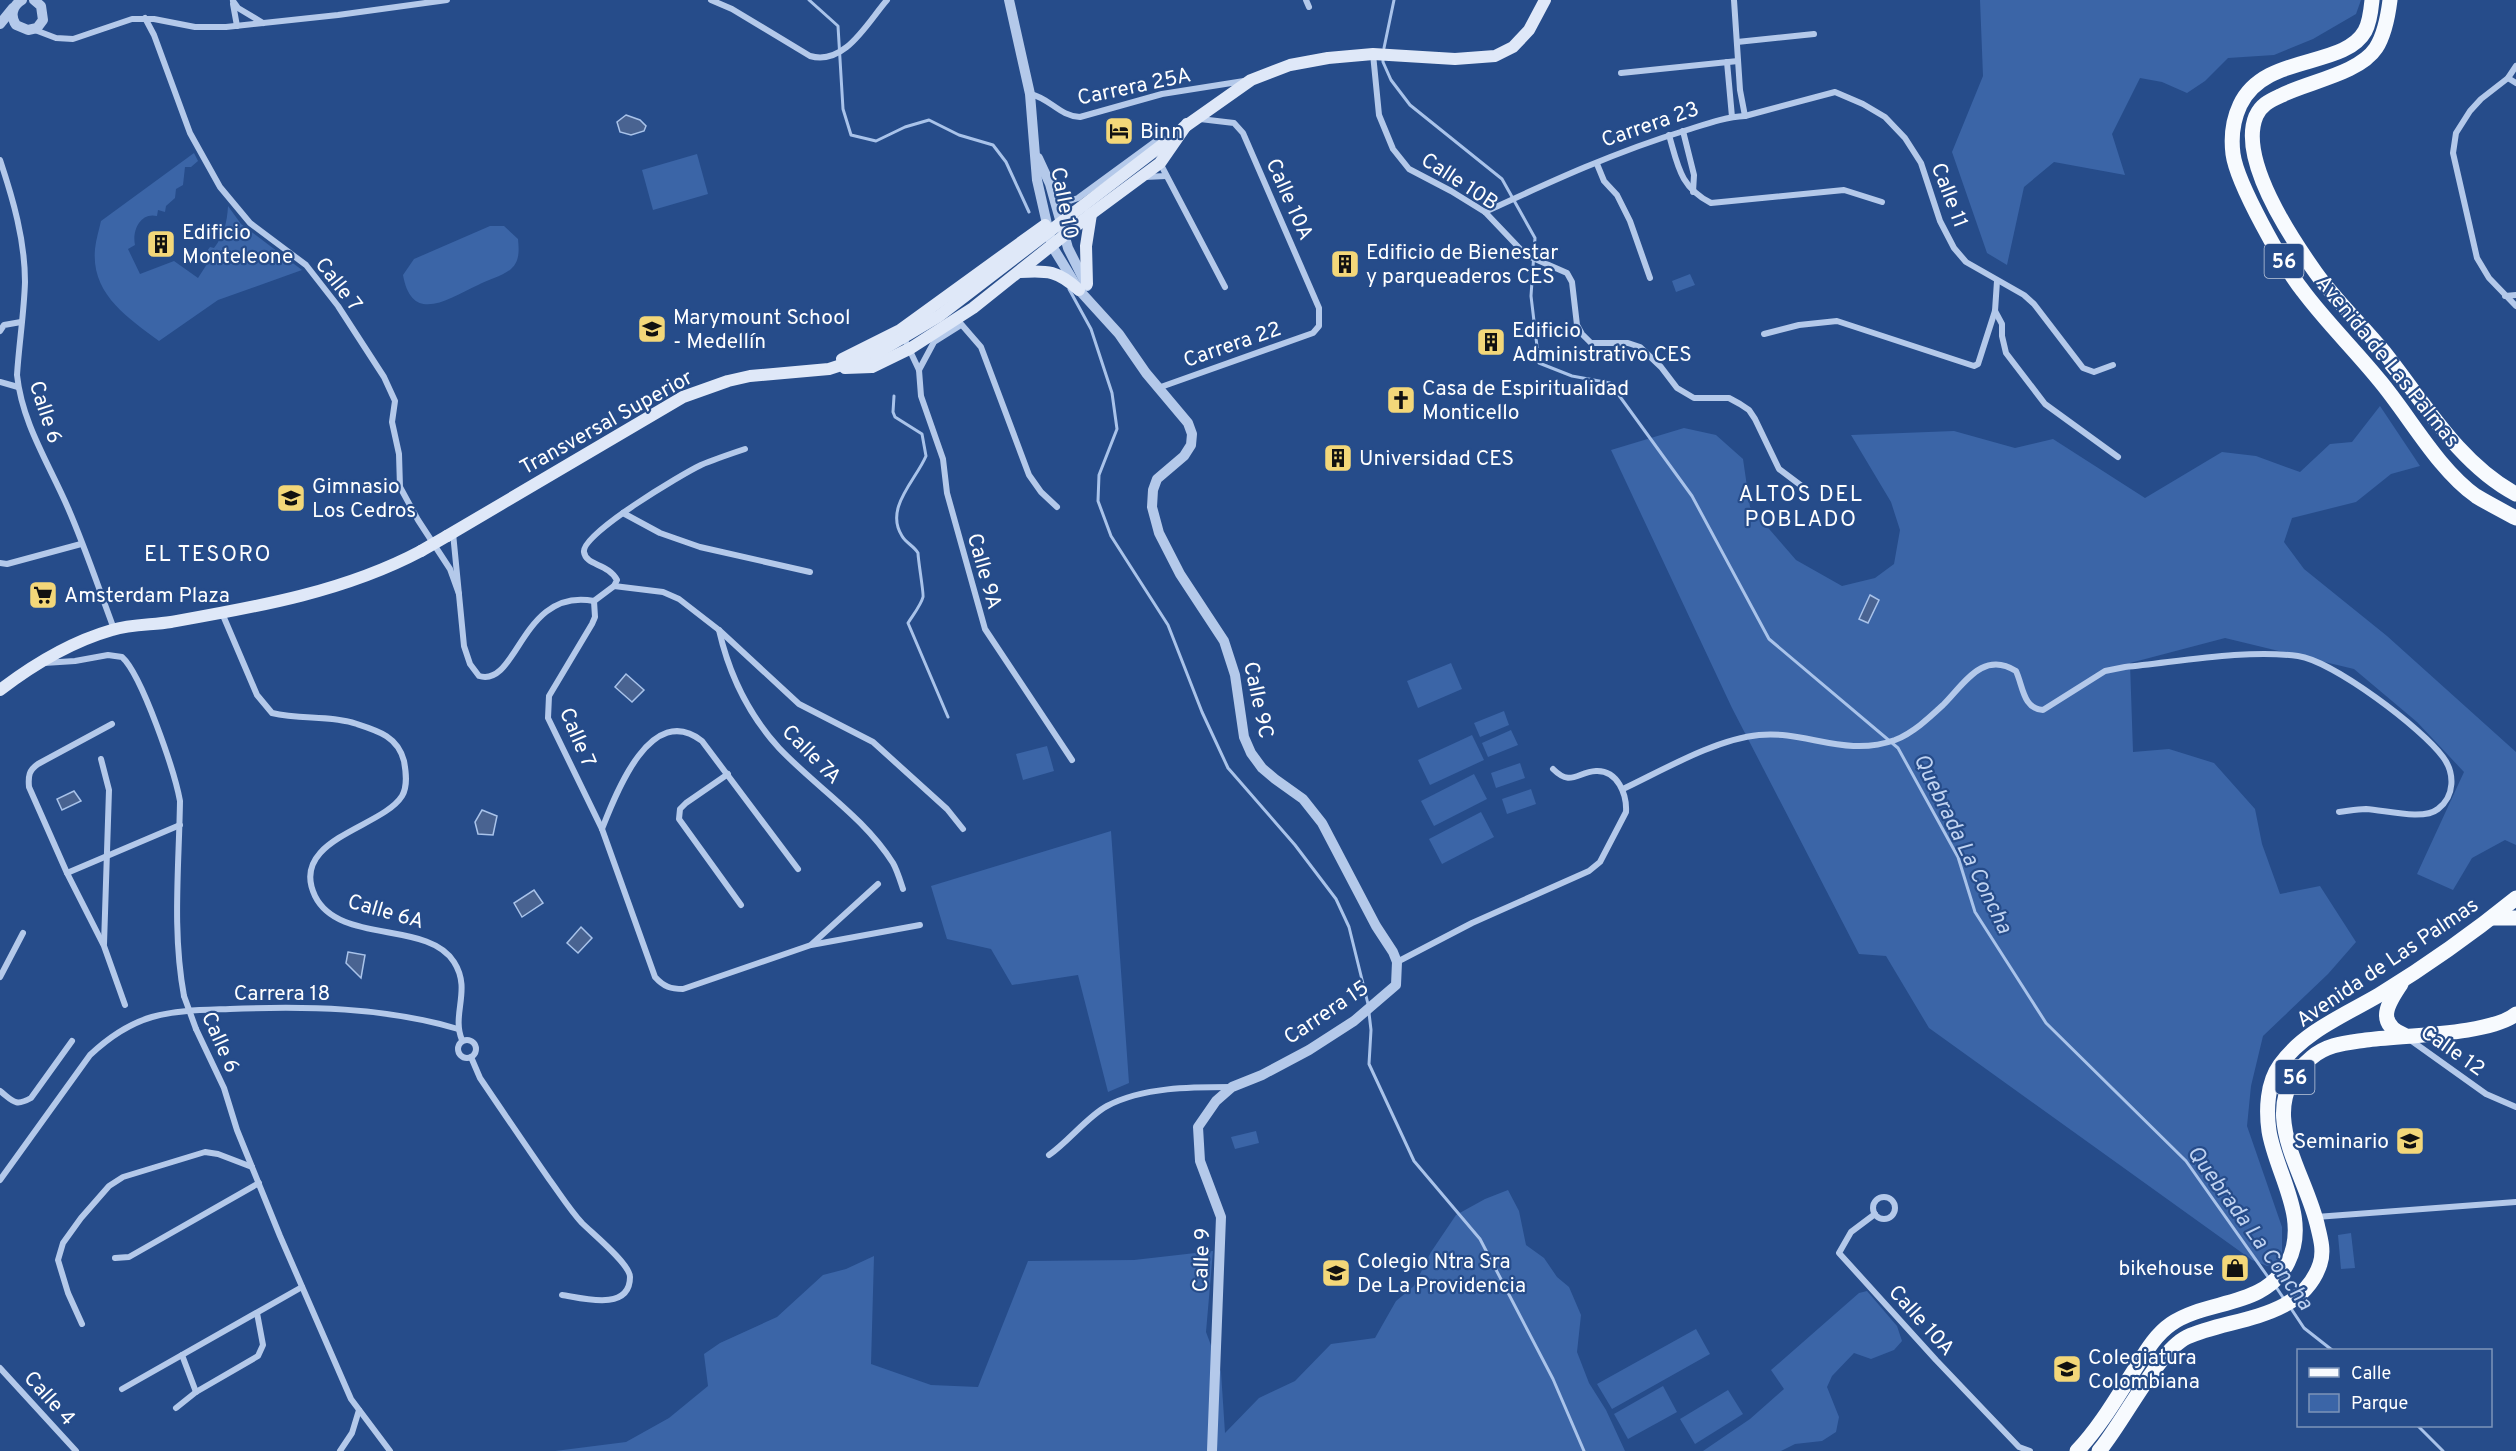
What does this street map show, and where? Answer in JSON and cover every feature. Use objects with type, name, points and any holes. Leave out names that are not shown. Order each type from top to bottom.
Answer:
[{"type":"main road","name":"Transversal Superior","points":[[0,690],[38,663],[79,648],[114,629],[169,622],[326,590],[388,569],[682,396],[709,386],[750,376],[829,369],[875,354],[939,316],[1163,140],[1251,80],[1290,65],[1328,58],[1380,55],[1455,59],[1495,56],[1513,47],[1529,30],[1545,0]]},
{"type":"main road","name":"Avenida de Las Palmas","points":[[2372,0],[2366,30],[2358,41],[2337,51],[2281,70],[2257,84],[2248,93],[2236,116],[2232,134],[2233,156],[2242,183],[2301,288],[2380,381],[2459,481],[2475,495],[2516,518]]},
{"type":"main road","name":"Avenida de Las Palmas","points":[[2390,0],[2387,20],[2375,50],[2351,67],[2284,93],[2261,108],[2255,119],[2252,135],[2255,163],[2274,206],[2316,273],[2381,348],[2470,460],[2488,477],[2516,494]]},
{"type":"main road","points":[[829,369],[848,354],[900,330],[953,311],[974,308],[1091,214],[1160,163],[1190,122]]},
{"type":"main road","points":[[1019,272],[1046,270],[1083,287],[1091,214]]},
{"type":"main road","points":[[829,369],[872,367],[910,348],[953,311],[972,279],[1045,225]]},
{"type":"main road","name":"Avenida de Las Palmas","points":[[2078,1451],[2104,1417],[2160,1333],[2182,1318],[2260,1292],[2281,1274],[2288,1262],[2293,1249],[2296,1225],[2294,1210],[2275,1156],[2267,1112],[2269,1095],[2279,1066],[2313,1034],[2404,979],[2492,918],[2516,898]]},
{"type":"main road","points":[[2492,918],[2516,918]]},
{"type":"main road","points":[[2404,979],[2389,1002],[2386,1012],[2387,1022],[2393,1031],[2404,1035]]},
{"type":"main road","name":"Avenida de Las Palmas","points":[[2099,1451],[2158,1364],[2185,1338],[2281,1307],[2296,1296],[2316,1275],[2321,1261],[2322,1245],[2316,1217],[2301,1180],[2282,1120],[2289,1086],[2300,1069],[2312,1057],[2330,1045],[2404,1035],[2473,1030],[2502,1022],[2516,1014]]},
{"type":"street","points":[[34,0],[45,5],[37,27]]},
{"type":"street","points":[[233,0],[238,8],[251,18],[264,23]]},
{"type":"street","points":[[233,0],[237,26]]},
{"type":"street","points":[[0,29],[37,27],[48,35],[73,39],[125,21],[145,18],[195,27],[237,26],[447,0]]},
{"type":"street","points":[[711,0],[732,9],[810,56],[820,59],[838,54],[887,0]]},
{"type":"street","name":"Calle 10","points":[[1009,0],[1030,94],[1037,180],[1045,225],[1052,246],[1158,388],[1188,423],[1192,434],[1191,445],[1184,456],[1157,479],[1153,490]]},
{"type":"street","points":[[1306,0],[1309,7]]},
{"type":"street","points":[[1734,0],[1745,117]]},
{"type":"street","points":[[0,24],[19,2]]},
{"type":"street","points":[[19,2],[13,21],[20,28]]},
{"type":"street","name":"Calle 7","points":[[145,18],[154,35],[193,141],[213,178],[250,223],[306,265],[384,377],[395,401],[392,422],[399,454],[400,487],[418,520],[450,569],[459,594]]},
{"type":"street","points":[[37,27],[48,35]]},
{"type":"street","points":[[1737,42],[1814,34]]},
{"type":"street","name":"Calle 10B","points":[[1380,55],[1378,115],[1393,149],[1409,169],[1485,212],[1526,255],[1567,273],[1572,282],[1577,325],[1591,343],[1628,343],[1640,347],[1661,367],[1677,388],[1694,398],[1729,398],[1749,410],[1779,469],[1803,487]]},
{"type":"street","points":[[1621,73],[1738,61]]},
{"type":"street","points":[[1727,62],[1732,117]]},
{"type":"street","points":[[2516,66],[2508,78],[2470,111],[2456,133],[2453,153],[2478,258],[2489,278],[2516,306]]},
{"type":"street","points":[[2508,78],[2516,83]]},
{"type":"street","name":"Carrera 25A","points":[[1030,94],[1041,96],[1069,116],[1080,117],[1162,94],[1251,80]]},
{"type":"street","name":"Carrera 23","points":[[1485,212],[1669,135],[1835,92]]},
{"type":"street","name":"Calle 11","points":[[1835,92],[1876,110],[1905,138],[1921,164],[1940,221],[1954,248],[1966,262],[2024,295],[2034,304],[2083,368],[2094,372],[2113,365]]},
{"type":"street","name":"Calle 10A","points":[[1190,122],[1233,123],[1243,133],[1319,308],[1317,330]]},
{"type":"street","points":[[1683,131],[1694,174],[1693,192]]},
{"type":"street","points":[[1669,135],[1682,177],[1693,192],[1711,203],[1844,190],[1882,202]]},
{"type":"street","points":[[1055,206],[1078,198],[1163,140]]},
{"type":"street","name":"Calle 10","points":[[1036,153],[1050,184],[1064,236],[1083,287]]},
{"type":"street","name":"Calle 6","points":[[0,159],[22,240],[25,282],[18,387],[29,426],[68,508],[114,629]]},
{"type":"street","points":[[1160,163],[1225,287]]},
{"type":"street","points":[[1597,164],[1604,181],[1617,195],[1630,221],[1650,278]]},
{"type":"street","points":[[1141,177],[1166,176]]},
{"type":"street","points":[[1764,334],[1799,325],[1837,321],[1974,366],[1978,364],[1995,311],[1997,281]]},
{"type":"street","points":[[2505,296],[2516,295]]},
{"type":"street","points":[[919,370],[953,311],[981,347],[1029,475],[1041,492],[1057,507]]},
{"type":"street","points":[[1995,311],[2002,324],[2006,353],[2045,404],[2118,457]]},
{"type":"street","points":[[0,331],[4,325],[21,322]]},
{"type":"street","name":"Calle 9A","points":[[900,330],[919,370],[921,396],[943,459],[947,494],[985,629],[1072,760]]},
{"type":"street","name":"Carrera 22","points":[[1158,388],[1317,330]]},
{"type":"street","points":[[0,382],[18,387]]},
{"type":"street","points":[[594,601],[614,586],[617,580],[609,568],[591,563],[583,551],[586,542],[622,513],[698,466],[744,449]]},
{"type":"street","name":"Calle 9C","points":[[1153,490],[1152,507],[1159,532],[1180,574],[1214,625],[1231,660],[1244,737],[1251,753],[1275,779],[1303,799],[1322,824],[1397,962]]},
{"type":"street","points":[[622,513],[660,533],[700,547],[810,572]]},
{"type":"street","name":"Calle 7","points":[[450,534],[464,646],[475,673],[483,678],[501,671],[532,624],[551,606],[577,599],[594,601],[595,617],[552,690],[547,705],[548,718],[603,829],[655,977],[662,985],[683,989],[811,945]]},
{"type":"street","points":[[0,563],[7,564],[81,544]]},
{"type":"street","points":[[614,586],[663,592],[679,599],[718,630],[799,704],[873,742],[947,809],[963,829]]},
{"type":"street","name":"Calle 6A","points":[[222,612],[257,696],[272,713],[343,719],[382,732],[390,737],[402,752],[406,782],[403,795],[388,810],[343,834],[326,846],[312,871],[311,886],[326,912],[343,921],[423,941],[446,951],[453,960],[462,981],[458,1029],[462,1040]]},
{"type":"street","name":"Calle 7A","points":[[718,630],[729,668],[760,723],[778,746],[882,849],[894,865],[903,889]]},
{"type":"street","points":[[79,648],[87,659]]},
{"type":"street","points":[[1623,789],[1732,739],[1761,734],[1857,748],[1895,740],[1922,724],[1972,674],[1989,664],[2002,663],[2016,671],[2028,704],[2037,710],[2043,710],[2057,704],[2105,671],[2125,666],[2252,654],[2300,656],[2325,666],[2357,684],[2410,725],[2444,757],[2453,779],[2450,796],[2437,810],[2419,814],[2366,809],[2339,812]]},
{"type":"street","name":"Calle 6","points":[[38,663],[116,655],[122,657],[131,668],[177,781],[180,801],[178,961],[184,996],[196,1029],[224,1088],[252,1168],[351,1399],[390,1451]]},
{"type":"street","points":[[112,724],[31,769],[28,778],[29,787],[67,873],[104,946],[125,1005]]},
{"type":"street","points":[[603,829],[629,768],[652,742],[666,734],[679,731],[693,734],[702,741],[798,869]]},
{"type":"street","points":[[101,759],[109,790],[104,946]]},
{"type":"street","points":[[1397,962],[1472,923],[1588,871],[1599,862],[1626,812],[1627,803],[1623,789],[1608,774],[1596,771],[1566,778],[1552,769]]},
{"type":"street","points":[[728,774],[686,803],[680,809],[679,819],[741,905]]},
{"type":"street","points":[[67,873],[180,825]]},
{"type":"street","points":[[811,945],[878,884]]},
{"type":"street","points":[[811,945],[920,926]]},
{"type":"street","points":[[0,977],[22,933]]},
{"type":"street","name":"Carrera 15","points":[[1050,1155],[1105,1107],[1136,1095],[1198,1087],[1232,1087],[1262,1075],[1309,1050],[1354,1021],[1396,985],[1397,962]]},
{"type":"street","name":"Carrera 18","points":[[0,1180],[90,1055],[106,1040],[149,1018],[204,1010],[303,1007],[391,1014],[425,1019],[458,1029]]},
{"type":"street","name":"Calle 12","points":[[2404,1035],[2486,1094],[2516,1107]]},
{"type":"street","points":[[467,1039],[475,1045],[476,1049],[471,1057],[460,1055],[458,1050],[462,1040],[467,1039]]},
{"type":"street","points":[[0,1091],[15,1103],[22,1103],[31,1098],[72,1041]]},
{"type":"street","points":[[471,1057],[480,1078],[576,1216],[603,1245],[623,1262],[630,1275],[627,1288],[618,1298],[606,1301],[562,1294]]},
{"type":"street","name":"Calle 9","points":[[1212,1451],[1221,1217],[1200,1161],[1198,1127],[1216,1101],[1232,1087]]},
{"type":"street","points":[[82,1324],[68,1293],[58,1260],[63,1243],[93,1202],[109,1186],[123,1177],[205,1152],[218,1154],[252,1168]]},
{"type":"street","points":[[115,1258],[129,1257],[259,1183]]},
{"type":"street","points":[[2316,1217],[2516,1202]]},
{"type":"street","name":"Calle 10A","points":[[1875,1214],[1851,1232],[1839,1253],[2020,1449],[2030,1451]]},
{"type":"street","points":[[122,1389],[302,1287]]},
{"type":"street","points":[[176,1408],[196,1392],[258,1356],[263,1345],[258,1312]]},
{"type":"street","points":[[182,1355],[196,1392]]},
{"type":"street","name":"Calle 4","points":[[0,1368],[76,1451]]},
{"type":"street","points":[[340,1451],[352,1432],[359,1410]]},
{"type":"green space","points":[[1980,0],[2361,0],[2356,14],[2313,39],[2274,55],[2228,58],[2205,81],[2187,93],[2162,82],[2140,78],[2112,134],[2125,175],[2054,162],[2024,187],[2007,265],[1987,253],[1952,152],[1983,76]]},
{"type":"green space","points":[[194,153],[198,161],[191,167],[185,167],[183,185],[176,189],[175,198],[166,206],[165,212],[158,210],[157,216],[146,217],[138,224],[135,245],[128,249],[140,274],[174,261],[198,278],[207,264],[201,259],[210,247],[214,248],[223,233],[228,206],[241,224],[302,270],[218,300],[159,341],[135,323],[105,292],[95,265],[96,242],[101,221]]},
{"type":"green space","points":[[697,154],[708,194],[653,210],[642,170]]},
{"type":"green space","points":[[490,226],[504,226],[518,239],[519,251],[511,269],[443,301],[423,304],[414,300],[403,275],[414,259]]},
{"type":"green space","points":[[1690,274],[1695,285],[1676,292],[1672,281]]},
{"type":"green space","points":[[2380,406],[2420,466],[2391,474],[2356,502],[2292,518],[2284,542],[2304,569],[2387,636],[2516,752],[2516,845],[2505,840],[2472,858],[2453,890],[2417,874],[2464,772],[2417,722],[2354,669],[2225,638],[2130,663],[2133,752],[2169,749],[2214,763],[2255,809],[2262,844],[2280,894],[2320,886],[2356,942],[2328,974],[2263,1036],[2251,1086],[2247,1126],[2282,1227],[2282,1254],[2276,1264],[2267,1266],[2252,1260],[1929,1028],[1886,956],[1859,954],[1732,708],[1611,450],[1684,428],[1716,435],[1743,459],[1750,507],[1796,560],[1842,586],[1875,578],[1894,564],[1900,530],[1891,502],[1851,435],[1954,431],[2015,448],[2053,439],[2145,498],[2222,452],[2256,456],[2300,472],[2330,444],[2352,442]]},
{"type":"green space","points":[[1451,663],[1462,689],[1418,708],[1407,681]]},
{"type":"green space","points":[[1504,711],[1509,725],[1480,737],[1474,723]]},
{"type":"green space","points":[[1511,730],[1518,745],[1488,757],[1482,743]]},
{"type":"green space","points":[[1472,735],[1484,760],[1430,785],[1418,760]]},
{"type":"green space","points":[[1047,746],[1054,771],[1023,780],[1016,754]]},
{"type":"green space","points":[[1520,763],[1525,778],[1496,788],[1491,773]]},
{"type":"green space","points":[[1474,774],[1487,799],[1434,826],[1421,801]]},
{"type":"green space","points":[[1531,789],[1536,804],[1507,814],[1502,799]]},
{"type":"green space","points":[[1481,812],[1494,837],[1442,864],[1429,839]]},
{"type":"green space","points":[[1111,831],[1129,1083],[1108,1092],[1078,975],[1012,985],[991,949],[947,939],[931,886]]},
{"type":"green space","points":[[1256,1131],[1259,1143],[1235,1149],[1231,1137]]},
{"type":"green space","points":[[1508,1190],[1519,1211],[1526,1245],[1544,1258],[1557,1277],[1569,1287],[1581,1315],[1577,1352],[1589,1383],[1606,1410],[1625,1451],[555,1451],[626,1442],[669,1418],[708,1386],[704,1354],[720,1343],[777,1317],[823,1275],[846,1269],[874,1256],[871,1364],[931,1385],[978,1387],[1028,1261],[1134,1260],[1213,1251],[1206,1332],[1221,1372],[1225,1433],[1259,1398],[1295,1381],[1331,1344],[1375,1338],[1396,1301],[1414,1286],[1431,1252],[1456,1215],[1485,1199]]},
{"type":"green space","points":[[2351,1233],[2355,1268],[2341,1269],[2338,1235]]},
{"type":"green space","points":[[1867,1291],[1897,1326],[1902,1341],[1894,1350],[1871,1359],[1854,1353],[1832,1376],[1827,1387],[1839,1417],[1836,1432],[1822,1441],[1795,1444],[1781,1451],[1703,1451],[1750,1419],[1784,1389],[1771,1370],[1859,1293]]},
{"type":"green space","points":[[1696,1329],[1710,1354],[1612,1409],[1597,1384]]},
{"type":"green space","points":[[1663,1386],[1677,1412],[1628,1439],[1614,1414]]},
{"type":"green space","points":[[1728,1390],[1743,1414],[1695,1444],[1680,1419]]},
{"type":"shaded area","points":[[626,115],[640,120],[646,126],[644,131],[631,135],[620,132],[617,122]]},
{"type":"shaded area","points":[[1870,595],[1879,600],[1868,623],[1859,619]]},
{"type":"shaded area","points":[[626,674],[644,690],[632,702],[615,687]]},
{"type":"shaded area","points":[[74,791],[81,801],[62,810],[57,799]]},
{"type":"shaded area","points":[[482,810],[497,816],[493,835],[478,834],[475,822]]},
{"type":"shaded area","points":[[534,890],[543,903],[522,917],[514,903]]},
{"type":"shaded area","points":[[581,927],[592,938],[578,953],[567,943]]},
{"type":"shaded area","points":[[348,952],[365,955],[361,978],[346,963]]},
{"type":"waterway","points":[[809,0],[838,26],[843,109],[851,135],[876,141],[905,127],[929,120],[959,135],[993,145],[1006,162],[1029,212]]},
{"type":"waterway","name":"Quebrada La Concha","points":[[1384,48],[1394,0]]},
{"type":"waterway","name":"Quebrada La Concha","points":[[1383,57],[1391,80],[1410,105],[1502,179],[1535,238],[1531,296],[1539,363],[1572,376],[1610,383],[1692,496],[1769,639],[1898,748],[1958,857],[1975,912],[2046,1023],[2186,1161],[2268,1277]]},
{"type":"waterway","points":[[1069,289],[1091,329],[1112,393],[1117,429],[1099,475],[1098,501],[1111,536],[1168,625],[1202,712],[1228,768],[1295,845],[1336,899],[1349,927],[1368,1004]]},
{"type":"waterway","points":[[894,396],[895,417],[922,434],[926,456],[904,494],[897,515],[897,526],[902,536],[918,553],[923,590],[919,607],[908,623],[948,717]]},
{"type":"waterway","points":[[1369,1013],[1371,1030],[1369,1064],[1414,1161],[1480,1239],[1553,1379],[1584,1451]]},
{"type":"waterway","name":"Quebrada La Concha","points":[[2276,1287],[2284,1299]]},
{"type":"waterway","name":"Quebrada La Concha","points":[[2290,1307],[2304,1328],[2331,1349]]},
{"type":"waterway","name":"Quebrada La Concha","points":[[2419,1427],[2443,1451]]},
{"type":"place","name":"Binn","points":[[1119,131]]},
{"type":"place","name":"Edificio Monteleone","points":[[161,244]]},
{"type":"place","name":"Edificio de Bienestar y parqueaderos CES","points":[[1345,264]]},
{"type":"place","name":"Marymount School - Medellín","points":[[652,329]]},
{"type":"place","name":"Edificio Administrativo CES","points":[[1491,342]]},
{"type":"place","name":"Casa de Espiritualidad Monticello","points":[[1401,400]]},
{"type":"place","name":"Universidad CES","points":[[1338,458]]},
{"type":"place","name":"Gimnasio Los Cedros","points":[[291,498]]},
{"type":"place","name":"Amsterdam Plaza","points":[[43,595]]},
{"type":"place","name":"Seminario","points":[[2410,1141]]},
{"type":"place","name":"bikehouse","points":[[2235,1268]]},
{"type":"place","name":"Colegio Ntra Sra De La Providencia","points":[[1336,1273]]},
{"type":"place","name":"Colegiatura Colombiana","points":[[2067,1369]]},
{"type":"district","name":"ALTOS DEL POBLADO","points":[[1801,506]]},
{"type":"district","name":"EL TESORO","points":[[208,553]]}]
